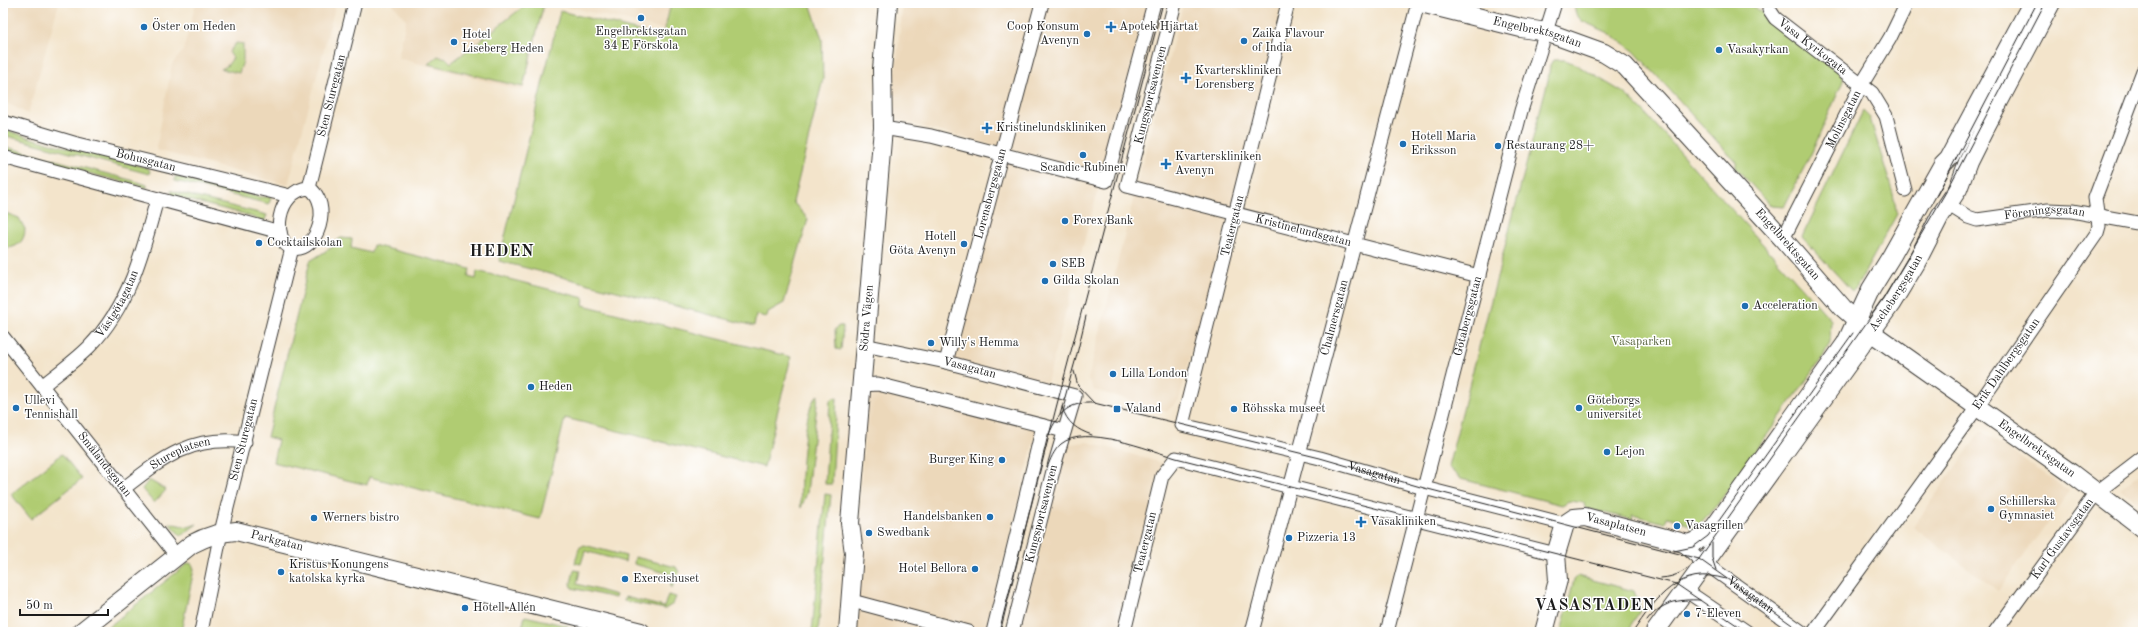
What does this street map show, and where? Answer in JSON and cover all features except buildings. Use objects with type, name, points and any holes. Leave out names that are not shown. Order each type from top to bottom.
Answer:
[{"type":"street","name":"Sten Sturegatan","points":[[309,188],[355,3]]},
{"type":"street","name":"Södra Vägen","points":[[848,632],[852,601],[854,553],[850,523],[882,128],[882,69],[888,3]]},
{"type":"street","name":"Lorensbergsgatan","points":[[946,362],[1042,3]]},
{"type":"street","name":"Kungsportsavenyen","points":[[1002,154],[1106,181],[1154,3]]},
{"type":"street","name":"Kungsportsavenyen","points":[[1127,186],[1175,3]]},
{"type":"street","name":"Teatergatan","points":[[1182,425],[1288,3]]},
{"type":"street","name":"Engelbrektsgatan","points":[[1420,3],[1521,28],[1546,32],[1604,53],[1625,66],[1783,239],[1843,308],[1857,321],[2143,528]]},
{"type":"street","name":"Chalmersgatan","points":[[1252,632],[1354,244],[1420,3]]},
{"type":"street","name":"Götabergsgatan","points":[[1387,632],[1521,111],[1537,55],[1555,3]]},
{"type":"street","name":"Molinsgatan","points":[[1783,239],[1862,84],[1890,38],[1907,3]]},
{"type":"street","name":"Aschebergsgatan","points":[[1680,542],[1688,544],[1708,536],[1843,347],[1857,321],[1871,289],[1892,255],[1943,164],[1949,158],[2032,3]]},
{"type":"street","name":"Aschebergsgatan","points":[[1703,561],[1872,333],[1916,263],[1940,216],[1958,189],[1968,162],[1986,126],[2052,3]]},
{"type":"street","name":"Vasa Kyrkogata","points":[[1769,9],[1775,18],[1872,93],[1886,116],[1905,190]]},
{"type":"street","name":"Erik Dahlbergsgatan","points":[[1814,632],[1977,407],[2093,239],[2099,226],[2095,198],[2143,71]]},
{"type":"street","name":"Bohusgatan","points":[[3,122],[71,142],[290,196]]},
{"type":"street","points":[[882,128],[931,136],[1002,154]]},
{"type":"street","points":[[3,157],[280,232]]},
{"type":"street","name":"Kristinelundsgatan","points":[[1127,186],[1479,276]]},
{"type":"street","points":[[309,188],[314,192],[322,210],[319,228],[311,241],[300,247],[292,248],[287,244],[280,232],[283,208],[290,196],[299,190],[309,188]]},
{"type":"street","name":"Västgötagatan","points":[[42,386],[89,346],[116,312],[127,293],[136,272],[157,199]]},
{"type":"street","name":"Föreningsgatan","points":[[1948,205],[1968,218],[1976,220],[2048,210],[2098,215],[2143,224]]},
{"type":"street","name":"Sten Sturegatan","points":[[201,632],[221,532],[245,442],[292,248]]},
{"type":"street","name":"Smålandsgatan","points":[[3,337],[176,556]]},
{"type":"street","name":"Vasagatan","points":[[864,345],[946,362],[1075,396]]},
{"type":"street","points":[[862,385],[878,384],[1064,431]]},
{"type":"street","name":"Kungsportsavenyen","points":[[1012,632],[1064,431],[1075,396]]},
{"type":"street","name":"Vasagatan","points":[[1182,425],[1300,453],[1424,488],[1565,524]]},
{"type":"street","name":"Kungsportsavenyen","points":[[993,632],[1043,426]]},
{"type":"street","name":"Stureplatsen","points":[[123,489],[146,471],[181,449],[213,441],[245,442]]},
{"type":"street","name":"Karl Gustavsgatan","points":[[1995,632],[2096,493],[2143,457]]},
{"type":"street","name":"Teatergatan","points":[[1124,632],[1162,476],[1176,458],[1290,487]]},
{"type":"street","points":[[1290,487],[1556,554]]},
{"type":"street","name":"Vasaplatsen","points":[[1565,524],[1574,518],[1585,517],[1680,542],[1703,561]]},
{"type":"street","points":[[1544,632],[1558,580],[1556,554],[1565,524]]},
{"type":"street","name":"Parkgatan","points":[[81,632],[176,556],[206,537],[221,532],[236,531],[641,632]]},
{"type":"street","points":[[1655,632],[1685,590],[1703,561]]},
{"type":"street","name":"Vasagatan","points":[[1703,561],[1802,632]]},
{"type":"street","points":[[1685,590],[1747,632]]},
{"type":"street","points":[[852,601],[968,632]]},
{"type":"shaded area","points":[[3,3],[59,3],[28,114],[3,101]]},
{"type":"shaded area","points":[[196,3],[336,3],[288,185],[156,150],[172,64],[183,51]]},
{"type":"shaded area","points":[[392,3],[545,3],[523,91],[398,58],[406,20]]},
{"type":"shaded area","name":"Engelbrektsgatan 34 E Förskola","points":[[566,3],[671,3],[665,30],[565,6]]},
{"type":"shaded area","points":[[903,3],[1147,3],[1047,383],[953,361],[1007,149],[890,118]]},
{"type":"shaded area","points":[[1183,3],[1283,3],[1232,207],[1179,400],[1167,411],[1094,390],[1088,379]]},
{"type":"shaded area","points":[[867,392],[954,405],[1037,428],[985,632],[851,632]]},
{"type":"shaded area","name":"Schillerska Gymnasiet","points":[[1981,431],[2070,491],[1998,591],[1913,527]]},
{"type":"shaded area","points":[[1088,442],[1162,463],[1121,632],[1018,632],[1068,444]]},
{"type":"shaded area","points":[[2143,471],[2143,505],[2120,489]]},
{"type":"green space","points":[[528,3],[544,3],[523,87],[428,64],[438,56],[443,58],[445,57],[451,63]]},
{"type":"green space","name":"Heden","points":[[671,3],[810,3],[822,39],[823,79],[793,202],[808,219],[784,303],[768,312],[767,317],[756,315],[754,326],[499,261],[560,11],[663,37]]},
{"type":"green space","points":[[1573,3],[1746,3],[1759,10],[1843,75],[1843,81],[1812,152],[1784,207],[1771,206],[1736,168],[1736,162],[1634,51],[1609,33],[1582,21],[1576,14]]},
{"type":"green space","points":[[236,43],[243,44],[243,61],[239,73],[221,69],[227,66],[233,58],[229,52]]},
{"type":"green space","name":"Vasaparken","points":[[1553,60],[1565,60],[1575,64],[1624,93],[1644,112],[1831,320],[1830,342],[1823,357],[1717,505],[1694,530],[1690,529],[1691,526],[1682,522],[1683,520],[1667,517],[1665,523],[1632,515],[1634,520],[1585,508],[1584,503],[1569,501],[1562,505],[1461,479],[1448,467],[1548,80],[1550,65]]},
{"type":"green space","points":[[1863,111],[1870,118],[1893,194],[1897,214],[1856,288],[1852,291],[1802,237]]},
{"type":"green space","points":[[3,129],[34,139],[148,168],[150,171],[149,174],[3,135]]},
{"type":"green space","points":[[3,146],[138,182],[147,185],[147,188],[3,151]]},
{"type":"green space","points":[[175,176],[259,197],[271,197],[269,204],[175,181]]},
{"type":"green space","points":[[171,191],[267,215],[264,222],[244,214],[172,196]]},
{"type":"green space","points":[[3,212],[19,218],[25,229],[23,238],[16,246],[3,248]]},
{"type":"green space","name":"Heden","points":[[341,238],[352,239],[351,248],[371,253],[373,245],[470,269],[468,277],[476,279],[477,271],[584,298],[583,305],[791,357],[764,467],[565,418],[540,519],[369,477],[367,485],[273,462],[278,440],[267,437],[310,261],[334,246],[330,245]]},
{"type":"green space","points":[[839,326],[843,326],[841,350],[836,349],[835,329]]},
{"type":"green space","points":[[818,395],[807,493],[801,508],[803,448],[809,414],[813,401]]},
{"type":"green space","points":[[833,398],[837,398],[832,484],[825,484],[830,401]]},
{"type":"green space","points":[[62,454],[82,479],[31,519],[11,494]]},
{"type":"green space","points":[[149,480],[166,490],[154,503],[142,489]]},
{"type":"green space","points":[[825,494],[831,495],[818,632],[812,632]]},
{"type":"green space","points":[[169,523],[188,527],[197,524],[181,536]]},
{"type":"green space","points":[[584,545],[626,556],[625,562],[585,551],[581,564],[575,563],[579,548]]},
{"type":"green space","points":[[635,557],[676,567],[679,572],[672,587],[670,587],[673,575],[634,564]]},
{"type":"green space","points":[[188,563],[192,564],[194,569],[181,632],[102,632]]},
{"type":"green space","points":[[574,570],[580,571],[577,584],[616,595],[615,598],[572,588],[571,583]]},
{"type":"green space","points":[[1578,576],[1634,591],[1641,610],[1626,632],[1561,632],[1574,580]]},
{"type":"green space","points":[[668,595],[676,597],[673,604],[665,609],[624,601],[625,597],[664,607]]},
{"type":"green space","points":[[525,616],[568,626],[567,632],[521,632]]},
{"type":"tram line","points":[[999,632],[1056,408],[1163,3]]},
{"type":"tram line","points":[[1937,195],[2037,3]]},
{"type":"tram line","points":[[1661,578],[1682,572],[1699,559],[1884,298],[1950,185],[2045,3]]},
{"type":"tram line","points":[[1060,415],[1086,316]]},
{"type":"tram line","points":[[1674,551],[1693,547],[1708,536],[1853,333]]},
{"type":"tram line","points":[[1074,371],[1078,386],[1094,403]]},
{"type":"tram line","points":[[1049,434],[1057,419],[1066,410],[1078,404],[1094,403],[1320,458],[1424,488],[1699,559],[1802,632]]},
{"type":"tram line","points":[[1062,407],[1064,413],[1073,425],[1092,435]]},
{"type":"tram line","points":[[1047,468],[1056,449],[1061,444],[1072,439],[1085,437],[1117,440],[1176,458],[1676,584],[1747,632]]},
{"type":"tram line","points":[[1712,543],[1712,558],[1716,570]]},
{"type":"tram line","points":[[1633,632],[1660,597],[1670,588],[1682,581],[1695,577],[1709,576],[1726,579]]},
{"type":"tram line","points":[[1647,621],[1658,610],[1670,603],[1684,600],[1700,600]]},
{"type":"place","name":"Engelbrektsgatan 34 E Förskola","points":[[641,18]]},
{"type":"place","name":"Öster om Heden","points":[[144,27]]},
{"type":"place","name":"Apotek Hjärtat","points":[[1111,27]]},
{"type":"place","name":"Coop Konsum Avenyn","points":[[1087,34]]},
{"type":"place","name":"Zaika Flavour of India","points":[[1244,41]]},
{"type":"place","name":"Hotel Liseberg Heden","points":[[454,42]]},
{"type":"place","name":"Vasakyrkan","points":[[1719,50]]},
{"type":"place","name":"Kvarterskliniken Lorensberg","points":[[1186,78]]},
{"type":"place","name":"Kristinelundskliniken","points":[[987,128]]},
{"type":"place","name":"Hotell Maria Eriksson","points":[[1403,144]]},
{"type":"place","name":"Restaurang 28+","points":[[1498,146]]},
{"type":"place","name":"Scandic Rubinen","points":[[1083,155]]},
{"type":"place","name":"Kvarterskliniken Avenyn","points":[[1166,164]]},
{"type":"place","name":"Forex Bank","points":[[1065,221]]},
{"type":"place","name":"Cocktailskolan","points":[[259,243]]},
{"type":"place","name":"Hotell Göta Avenyn","points":[[964,244]]},
{"type":"place","name":"SEB","points":[[1053,264]]},
{"type":"place","name":"Gilda Skolan","points":[[1045,281]]},
{"type":"place","name":"Acceleration","points":[[1745,306]]},
{"type":"place","name":"Willy's Hemma","points":[[931,343]]},
{"type":"place","name":"Lilla London","points":[[1113,374]]},
{"type":"place","name":"Heden","points":[[531,387]]},
{"type":"place","name":"Ullevi Tennishall","points":[[16,408]]},
{"type":"place","name":"Göteborgs universitet","points":[[1579,408]]},
{"type":"place","name":"Valand","points":[[1117,409]]},
{"type":"place","name":"Röhsska museet","points":[[1234,409]]},
{"type":"place","name":"Lejon","points":[[1607,452]]},
{"type":"place","name":"Burger King","points":[[1002,460]]},
{"type":"place","name":"Schillerska Gymnasiet","points":[[1991,509]]},
{"type":"place","name":"Handelsbanken","points":[[990,517]]},
{"type":"place","name":"Werners bistro","points":[[314,518]]},
{"type":"place","name":"Vasakliniken","points":[[1361,522]]},
{"type":"place","name":"Vasagrillen","points":[[1677,526]]},
{"type":"place","name":"Swedbank","points":[[869,533]]},
{"type":"place","name":"Pizzeria 13","points":[[1289,538]]},
{"type":"place","name":"Hotel Bellora","points":[[975,569]]},
{"type":"place","name":"Kristus Konungens katolska kyrka","points":[[281,572]]},
{"type":"place","name":"Exercishuset","points":[[625,579]]},
{"type":"place","name":"Hotell Allén","points":[[465,608]]},
{"type":"place","name":"7-Eleven","points":[[1687,614]]},
{"type":"district","name":"HEDEN","points":[[502,252]]},
{"type":"district","name":"VASASTADEN","points":[[1595,606]]}]
